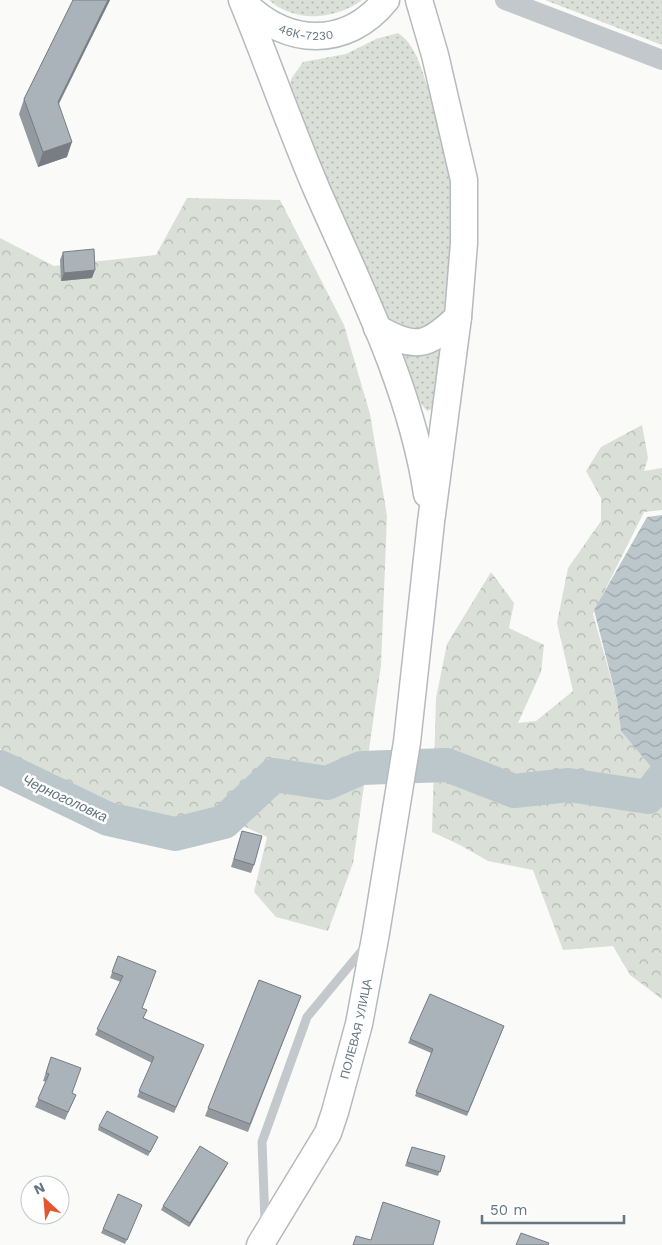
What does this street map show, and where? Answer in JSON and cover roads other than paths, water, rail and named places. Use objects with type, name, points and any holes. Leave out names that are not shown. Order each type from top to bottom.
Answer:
[{"type":"main road","name":"46К-7230","points":[[242,0],[260,18],[274,26],[306,36],[332,35],[355,27],[381,6]]},
{"type":"main road","points":[[242,0],[305,161],[377,328],[407,409],[422,465],[430,522]]},
{"type":"main road","points":[[419,0],[435,54],[464,180],[464,243],[458,317],[430,522]]},
{"type":"main road","points":[[377,328],[397,340],[421,342],[438,336],[458,317]]},
{"type":"main road","name":"ПОЛЕВАЯ УЛИЦА","points":[[263,1240],[330,1126],[359,1024],[376,933],[406,742],[430,522]]},
{"type":"street","name":"46К-7230","points":[[381,6],[399,0]]},
{"type":"street","points":[[505,0],[662,60]]},
{"type":"lane","points":[[263,1240],[262,1142],[307,1016],[376,933]]},
{"type":"water","points":[[662,515],[662,780],[621,731],[617,700],[594,610],[647,517]]},
{"type":"waterway","name":"Черноголовка","points":[[0,767],[108,819],[175,834],[224,822],[274,775],[327,783],[361,768],[447,765],[514,791],[569,785],[648,797],[662,779]]}]
